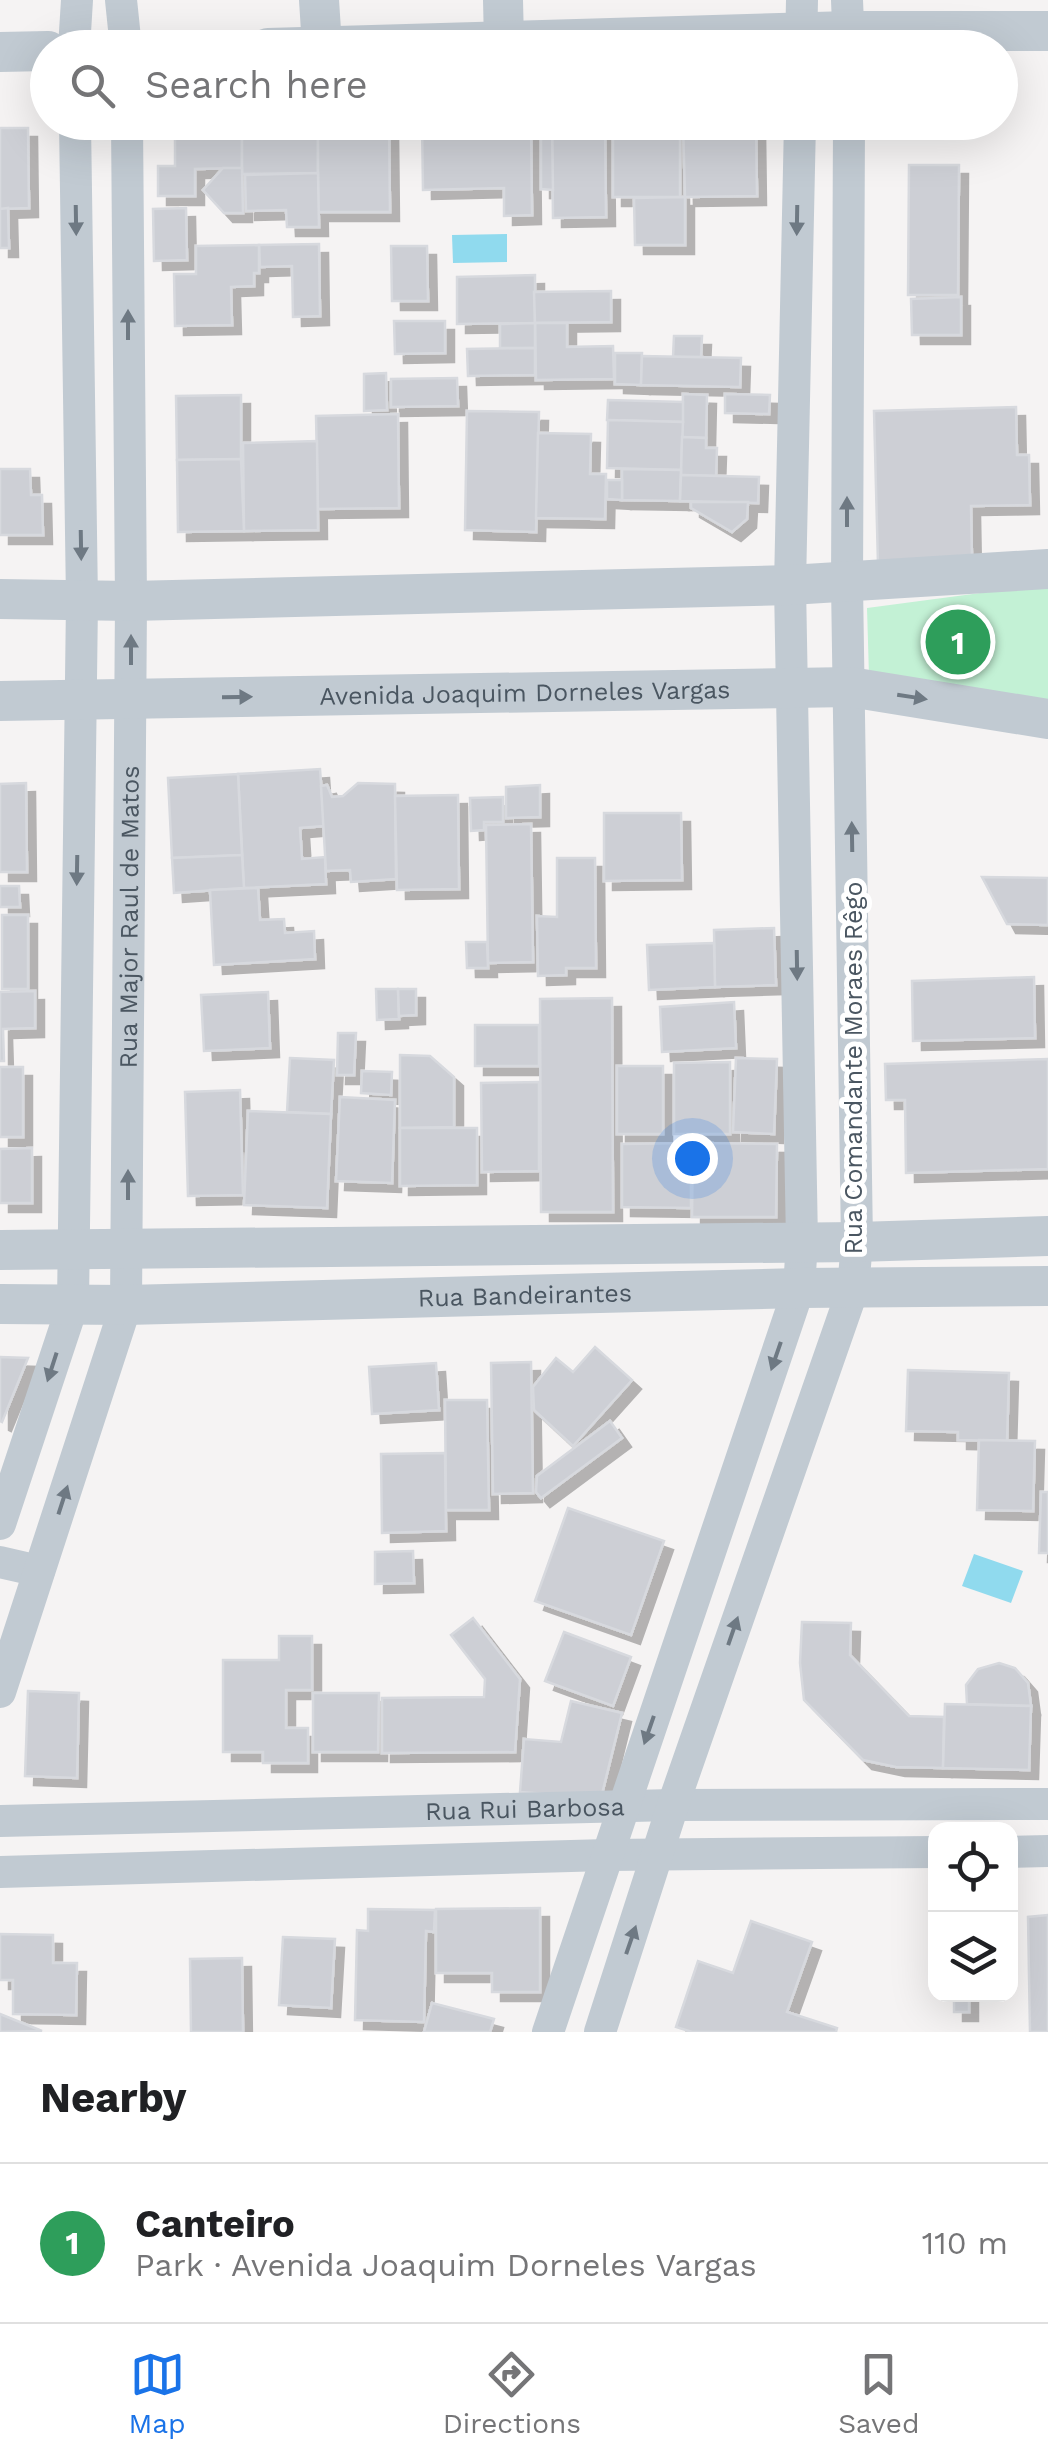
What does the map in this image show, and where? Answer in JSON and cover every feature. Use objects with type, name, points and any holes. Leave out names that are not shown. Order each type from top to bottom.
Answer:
[{"type":"street","points":[[76,30],[78,0]]},
{"type":"street","points":[[121,0],[124,30]]},
{"type":"street","points":[[319,0],[321,30]]},
{"type":"street","points":[[504,0],[504,30]]},
{"type":"street","points":[[742,30],[848,26],[1008,30]]},
{"type":"street","points":[[1018,30],[1048,31]]},
{"type":"street","points":[[0,52],[30,51]]},
{"type":"street","name":"Rua Major Raul de Matos","points":[[0,1524],[73,1304],[82,601],[75,140]]},
{"type":"street","name":"Rua Major Raul de Matos","points":[[0,1692],[126,1306],[131,602],[127,140]]},
{"type":"street","name":"Rua Comandante Moraes Rêgo","points":[[548,2032],[799,1288],[802,1242],[790,585],[800,140]]},
{"type":"street","name":"Rua Comandante Moraes Rêgo","points":[[600,2032],[673,1805],[852,1290],[856,1242],[847,584],[848,140]]},
{"type":"street","points":[[0,600],[131,602],[847,584],[1048,569]]},
{"type":"street","name":"Avenida Joaquim Dorneles Vargas","points":[[0,701],[850,686],[1048,720]]},
{"type":"street","points":[[76,984],[129,987]]},
{"type":"street","name":"Rua Bandeirantes","points":[[0,1250],[856,1242],[1048,1236]]},
{"type":"street","points":[[575,1244],[576,1294]]},
{"type":"street","points":[[433,1246],[433,1297]]},
{"type":"street","name":"Rua Bandeirantes","points":[[0,1304],[126,1306],[799,1288],[1048,1286]]},
{"type":"street","points":[[714,1540],[761,1553]]},
{"type":"street","points":[[0,1562],[40,1571]]},
{"type":"street","name":"Rua Rui Barbosa","points":[[0,1821],[673,1805],[1003,1817],[1048,1804]]},
{"type":"street","points":[[280,1815],[280,1864]]},
{"type":"street","points":[[1018,1852],[1048,1851]]},
{"type":"street","name":"Rua Rui Barbosa","points":[[0,1872],[608,1855],[928,1852]]},
{"type":"green space","points":[[1048,584],[1048,700],[869,676],[867,608]]},
{"type":"water","points":[[507,234],[507,262],[453,263],[452,235]]},
{"type":"water","points":[[974,1554],[1023,1571],[1011,1603],[962,1586]]},
{"type":"building","points":[[0,128],[28,128],[29,208],[0,209]]},
{"type":"building","points":[[175,140],[242,140],[242,168],[195,169],[195,196],[158,196],[158,166],[175,166]]},
{"type":"building","points":[[242,140],[318,140],[318,173],[242,174]]},
{"type":"building","points":[[318,140],[389,140],[390,212],[318,212]]},
{"type":"building","points":[[422,140],[531,140],[532,215],[504,216],[504,188],[423,190]]},
{"type":"building","points":[[541,140],[552,140],[553,190],[541,189]]},
{"type":"building","points":[[552,140],[605,140],[606,217],[553,218]]},
{"type":"building","points":[[613,140],[680,140],[680,197],[613,197]]},
{"type":"building","points":[[683,140],[756,140],[757,196],[685,197]]},
{"type":"building","points":[[909,165],[959,165],[958,295],[908,295]]},
{"type":"building","points":[[223,168],[242,168],[243,213],[224,213],[203,190]]},
{"type":"building","points":[[318,173],[319,227],[287,227],[286,210],[246,211],[245,175]]},
{"type":"building","points":[[685,197],[685,245],[635,245],[634,198]]},
{"type":"building","points":[[8,208],[9,248],[0,248],[0,209]]},
{"type":"building","points":[[186,208],[187,260],[154,261],[153,209]]},
{"type":"building","points":[[319,244],[320,316],[293,317],[292,266],[260,267],[259,245]]},
{"type":"building","points":[[259,245],[259,273],[254,273],[254,286],[231,287],[232,325],[175,326],[174,274],[196,274],[196,246]]},
{"type":"building","points":[[391,246],[427,246],[428,301],[392,301]]},
{"type":"building","points":[[535,275],[535,323],[457,324],[457,277]]},
{"type":"building","points":[[611,291],[611,322],[535,323],[534,292]]},
{"type":"building","points":[[961,297],[961,335],[912,335],[911,299]]},
{"type":"building","points":[[394,321],[445,321],[445,353],[395,354]]},
{"type":"building","points":[[535,323],[567,323],[567,347],[613,346],[614,379],[536,380]]},
{"type":"building","points":[[535,323],[535,348],[500,348],[500,324]]},
{"type":"building","points":[[674,336],[702,336],[701,357],[673,357]]},
{"type":"building","points":[[535,348],[535,375],[468,376],[467,349]]},
{"type":"building","points":[[615,353],[642,353],[641,385],[615,384]]},
{"type":"building","points":[[642,356],[741,358],[740,387],[641,385]]},
{"type":"building","points":[[386,373],[387,410],[364,411],[364,374]]},
{"type":"building","points":[[457,378],[458,406],[391,407],[391,379]]},
{"type":"building","points":[[683,394],[707,395],[706,438],[682,437]]},
{"type":"building","points":[[725,394],[770,395],[769,414],[725,413]]},
{"type":"building","points":[[241,395],[241,459],[177,460],[176,396]]},
{"type":"building","points":[[608,400],[683,402],[683,422],[607,420]]},
{"type":"building","points":[[1016,407],[1017,455],[1029,455],[1030,505],[971,506],[972,561],[878,564],[874,411]]},
{"type":"building","points":[[467,411],[539,412],[536,532],[465,530]]},
{"type":"building","points":[[398,414],[399,508],[318,509],[316,416]]},
{"type":"building","points":[[608,420],[683,422],[681,470],[607,468]]},
{"type":"building","points":[[538,433],[591,434],[590,474],[606,474],[605,519],[536,518]]},
{"type":"building","points":[[682,437],[706,438],[706,448],[717,448],[716,476],[681,475]]},
{"type":"building","points":[[317,441],[318,530],[244,531],[243,443]]},
{"type":"building","points":[[241,459],[244,531],[178,532],[177,460]]},
{"type":"building","points":[[0,469],[30,469],[31,495],[42,495],[43,535],[0,535]]},
{"type":"building","points":[[622,469],[681,470],[680,501],[622,500]]},
{"type":"building","points":[[681,475],[759,477],[758,503],[680,501]]},
{"type":"building","points":[[607,480],[622,480],[622,500],[607,499]]},
{"type":"building","points":[[691,502],[748,502],[747,519],[732,532],[691,508]]},
{"type":"building","points":[[320,769],[324,826],[300,828],[302,859],[325,857],[326,884],[244,888],[238,774]]},
{"type":"building","points":[[238,774],[242,855],[172,858],[168,778]]},
{"type":"building","points":[[26,783],[27,872],[0,872],[0,784]]},
{"type":"building","points":[[358,783],[395,784],[396,879],[351,882],[350,870],[326,871],[321,786],[327,785],[332,797],[343,796]]},
{"type":"building","points":[[540,785],[540,817],[506,818],[506,787]]},
{"type":"building","points":[[458,795],[459,889],[397,890],[395,796]]},
{"type":"building","points":[[503,797],[503,822],[484,822],[484,830],[471,831],[470,798]]},
{"type":"building","points":[[604,813],[681,813],[682,880],[604,881]]},
{"type":"building","points":[[531,824],[533,962],[488,963],[486,825]]},
{"type":"building","points":[[242,855],[244,888],[174,893],[172,858]]},
{"type":"building","points":[[557,858],[595,858],[596,968],[566,968],[566,975],[538,976],[537,916],[557,917]]},
{"type":"building","points":[[982,877],[1048,878],[1048,925],[1007,924]]},
{"type":"building","points":[[0,886],[19,886],[20,907],[0,907]]},
{"type":"building","points":[[258,888],[260,920],[284,919],[285,933],[314,931],[315,959],[214,965],[210,890]]},
{"type":"building","points":[[2,915],[28,915],[28,989],[2,989]]},
{"type":"building","points":[[774,928],[776,985],[715,987],[714,930]]},
{"type":"building","points":[[466,942],[487,942],[488,968],[467,968]]},
{"type":"building","points":[[714,943],[715,987],[649,990],[647,945]]},
{"type":"building","points":[[1034,977],[1035,1038],[913,1041],[912,981]]},
{"type":"building","points":[[376,989],[398,989],[399,1019],[377,1020]]},
{"type":"building","points":[[398,989],[416,989],[416,1015],[399,1016]]},
{"type":"building","points":[[35,991],[35,1028],[3,1029],[4,1061],[0,1061],[0,992]]},
{"type":"building","points":[[268,992],[270,1048],[204,1051],[201,995]]},
{"type":"building","points":[[612,998],[613,1212],[541,1212],[540,999]]},
{"type":"building","points":[[734,1002],[736,1048],[662,1052],[660,1007]]},
{"type":"building","points":[[475,1025],[539,1025],[539,1066],[475,1066]]},
{"type":"building","points":[[338,1033],[356,1033],[354,1075],[337,1075]]},
{"type":"building","points":[[400,1055],[430,1056],[454,1077],[454,1127],[400,1128]]},
{"type":"building","points":[[290,1058],[334,1060],[331,1114],[287,1112]]},
{"type":"building","points":[[736,1058],[777,1059],[774,1134],[733,1132]]},
{"type":"building","points":[[1048,1059],[1048,1169],[906,1173],[905,1100],[886,1100],[885,1064]]},
{"type":"building","points":[[730,1062],[730,1134],[674,1134],[674,1063]]},
{"type":"building","points":[[617,1066],[663,1066],[663,1134],[617,1134]]},
{"type":"building","points":[[0,1067],[23,1067],[23,1137],[0,1137]]},
{"type":"building","points":[[362,1071],[392,1072],[391,1095],[361,1093]]},
{"type":"building","points":[[539,1082],[539,1171],[482,1172],[481,1083]]},
{"type":"building","points":[[240,1090],[243,1195],[188,1196],[185,1092]]},
{"type":"building","points":[[340,1097],[395,1100],[392,1183],[336,1181]]},
{"type":"building","points":[[248,1111],[331,1114],[327,1208],[244,1205]]},
{"type":"building","points":[[400,1128],[477,1128],[477,1185],[400,1186]]},
{"type":"building","points":[[691,1143],[691,1208],[622,1207],[622,1144]]},
{"type":"building","points":[[693,1143],[777,1144],[776,1217],[692,1217]]},
{"type":"building","points":[[32,1148],[32,1203],[0,1203],[0,1149]]},
{"type":"building","points":[[595,1347],[632,1380],[573,1446],[534,1410],[533,1387],[556,1358],[573,1372]]},
{"type":"building","points":[[0,1357],[28,1358],[2,1422],[0,1421]]},
{"type":"building","points":[[531,1362],[533,1493],[493,1494],[491,1363]]},
{"type":"building","points":[[436,1363],[439,1410],[372,1414],[369,1367]]},
{"type":"building","points":[[908,1370],[1009,1373],[1007,1441],[958,1440],[958,1432],[906,1431]]},
{"type":"building","points":[[445,1400],[487,1400],[489,1510],[446,1510]]},
{"type":"building","points":[[610,1421],[622,1438],[541,1498],[536,1492],[537,1476]]},
{"type":"building","points":[[979,1440],[1035,1441],[1033,1511],[977,1510]]},
{"type":"building","points":[[445,1453],[446,1531],[382,1533],[381,1454]]},
{"type":"building","points":[[1041,1492],[1048,1492],[1048,1553],[1039,1553]]},
{"type":"building","points":[[568,1508],[664,1541],[631,1635],[535,1601]]},
{"type":"building","points":[[413,1551],[414,1583],[375,1584],[375,1552]]},
{"type":"building","points":[[473,1618],[520,1679],[515,1752],[382,1753],[382,1698],[484,1697],[485,1679],[451,1635]]},
{"type":"building","points":[[802,1622],[851,1623],[850,1655],[909,1716],[944,1717],[943,1768],[896,1767],[863,1760],[804,1700],[800,1663]]},
{"type":"building","points":[[564,1632],[631,1657],[613,1706],[545,1681]]},
{"type":"building","points":[[279,1636],[312,1636],[312,1690],[286,1690],[286,1728],[308,1728],[308,1763],[263,1763],[263,1752],[223,1752],[223,1660],[279,1660]]},
{"type":"building","points":[[999,1663],[1015,1668],[1028,1683],[1031,1706],[967,1704],[966,1685],[978,1669]]},
{"type":"building","points":[[28,1691],[79,1693],[77,1778],[25,1776]]},
{"type":"building","points":[[313,1693],[379,1693],[378,1752],[313,1752]]},
{"type":"building","points":[[571,1701],[622,1713],[601,1798],[520,1792],[524,1739],[561,1742]]},
{"type":"building","points":[[945,1704],[1031,1706],[1029,1770],[943,1768]]},
{"type":"building","points":[[540,1908],[540,1992],[492,1992],[492,1973],[436,1973],[436,1909]]},
{"type":"building","points":[[368,1909],[435,1910],[434,1932],[426,1931],[424,2022],[355,2020],[357,1930],[368,1931]]},
{"type":"building","points":[[1048,1915],[1048,2032],[1030,2032],[1028,1917]]},
{"type":"building","points":[[751,1921],[812,1942],[787,2012],[837,2028],[836,2032],[692,2032],[676,2027],[698,1961],[733,1973]]},
{"type":"building","points":[[0,1934],[53,1935],[53,1963],[77,1963],[76,2015],[13,2014],[13,1980],[0,1980]]},
{"type":"building","points":[[283,1937],[335,1939],[331,2008],[279,2005]]},
{"type":"building","points":[[242,1958],[243,2032],[191,2032],[190,1959]]},
{"type":"building","points":[[954,2002],[969,2002],[969,2012],[954,2012]]},
{"type":"building","points":[[432,2003],[494,2019],[490,2032],[424,2032]]},
{"type":"building","points":[[0,2014],[42,2031],[0,2032]]},
{"type":"place","name":"Canteiro","points":[[958,642]]}]
